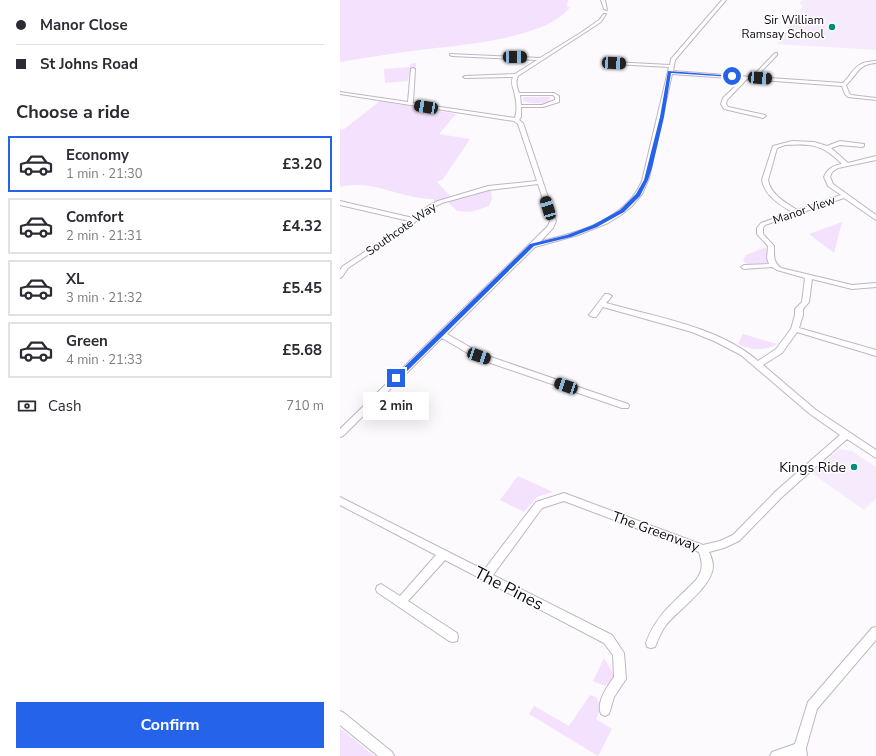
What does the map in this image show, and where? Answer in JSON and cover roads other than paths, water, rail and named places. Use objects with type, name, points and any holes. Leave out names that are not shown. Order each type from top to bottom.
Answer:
[{"type":"street","points":[[602,0],[606,9]]},
{"type":"street","points":[[532,245],[569,236],[595,226],[622,211],[638,195],[646,180],[661,121],[673,60],[724,0]]},
{"type":"street","points":[[465,77],[516,75],[583,33],[600,21],[605,15]]},
{"type":"street","points":[[763,116],[726,108],[723,104],[725,99],[775,54]]},
{"type":"street","points":[[452,55],[540,59]]},
{"type":"street","points":[[614,63],[750,78],[844,85],[851,79],[859,65],[863,63],[876,62]]},
{"type":"street","points":[[410,104],[413,69]]},
{"type":"street","points":[[516,75],[514,79],[514,88],[518,94],[518,117],[516,120]]},
{"type":"street","points":[[844,85],[847,94],[850,96],[876,99]]},
{"type":"street","points":[[340,93],[516,120],[520,123],[552,221],[551,227],[340,434]]},
{"type":"street","points":[[518,94],[554,94],[557,96],[557,102],[552,104],[518,106]]},
{"type":"street","points":[[797,213],[772,194],[765,186],[765,180],[775,147],[786,143],[814,144],[826,148],[848,165]]},
{"type":"street","points":[[826,148],[840,143],[862,145]]},
{"type":"street","points":[[875,159],[836,167],[830,171],[827,178],[830,185],[876,218]]},
{"type":"street","name":"Southcote Way","points":[[340,276],[345,267],[402,230],[413,220],[440,202],[478,190],[540,182]]},
{"type":"street","name":"Manor View","points":[[773,265],[770,258],[771,246],[760,234],[760,228],[764,224],[845,196]]},
{"type":"street","points":[[340,203],[413,220]]},
{"type":"street","points":[[744,267],[773,265],[779,269],[852,287],[876,285]]},
{"type":"street","points":[[758,365],[779,351],[795,329],[800,315],[800,309],[805,302],[809,277]]},
{"type":"street","points":[[593,315],[608,296]]},
{"type":"street","points":[[602,304],[695,330],[744,353],[813,412],[876,455]]},
{"type":"street","points":[[795,329],[876,353]]},
{"type":"street","points":[[441,334],[479,356],[625,406]]},
{"type":"street","name":"The Greenway","points":[[486,576],[539,505],[564,498],[703,549],[721,545],[736,538],[779,494],[846,435]]},
{"type":"street","name":"The Pines","points":[[340,501],[608,639],[618,654],[620,679],[609,694],[605,710]]},
{"type":"street","points":[[651,643],[652,634],[673,608],[704,579],[708,567],[703,549]]},
{"type":"street","points":[[401,602],[443,555]]},
{"type":"street","points":[[381,589],[453,637]]},
{"type":"street","points":[[776,756],[801,752],[812,706],[875,634]]},
{"type":"street","points":[[340,717],[388,756]]},
{"type":"place","name":"Sir William Ramsay School","points":[[832,27]]},
{"type":"place","name":"Kings Ride","points":[[854,467]]}]
